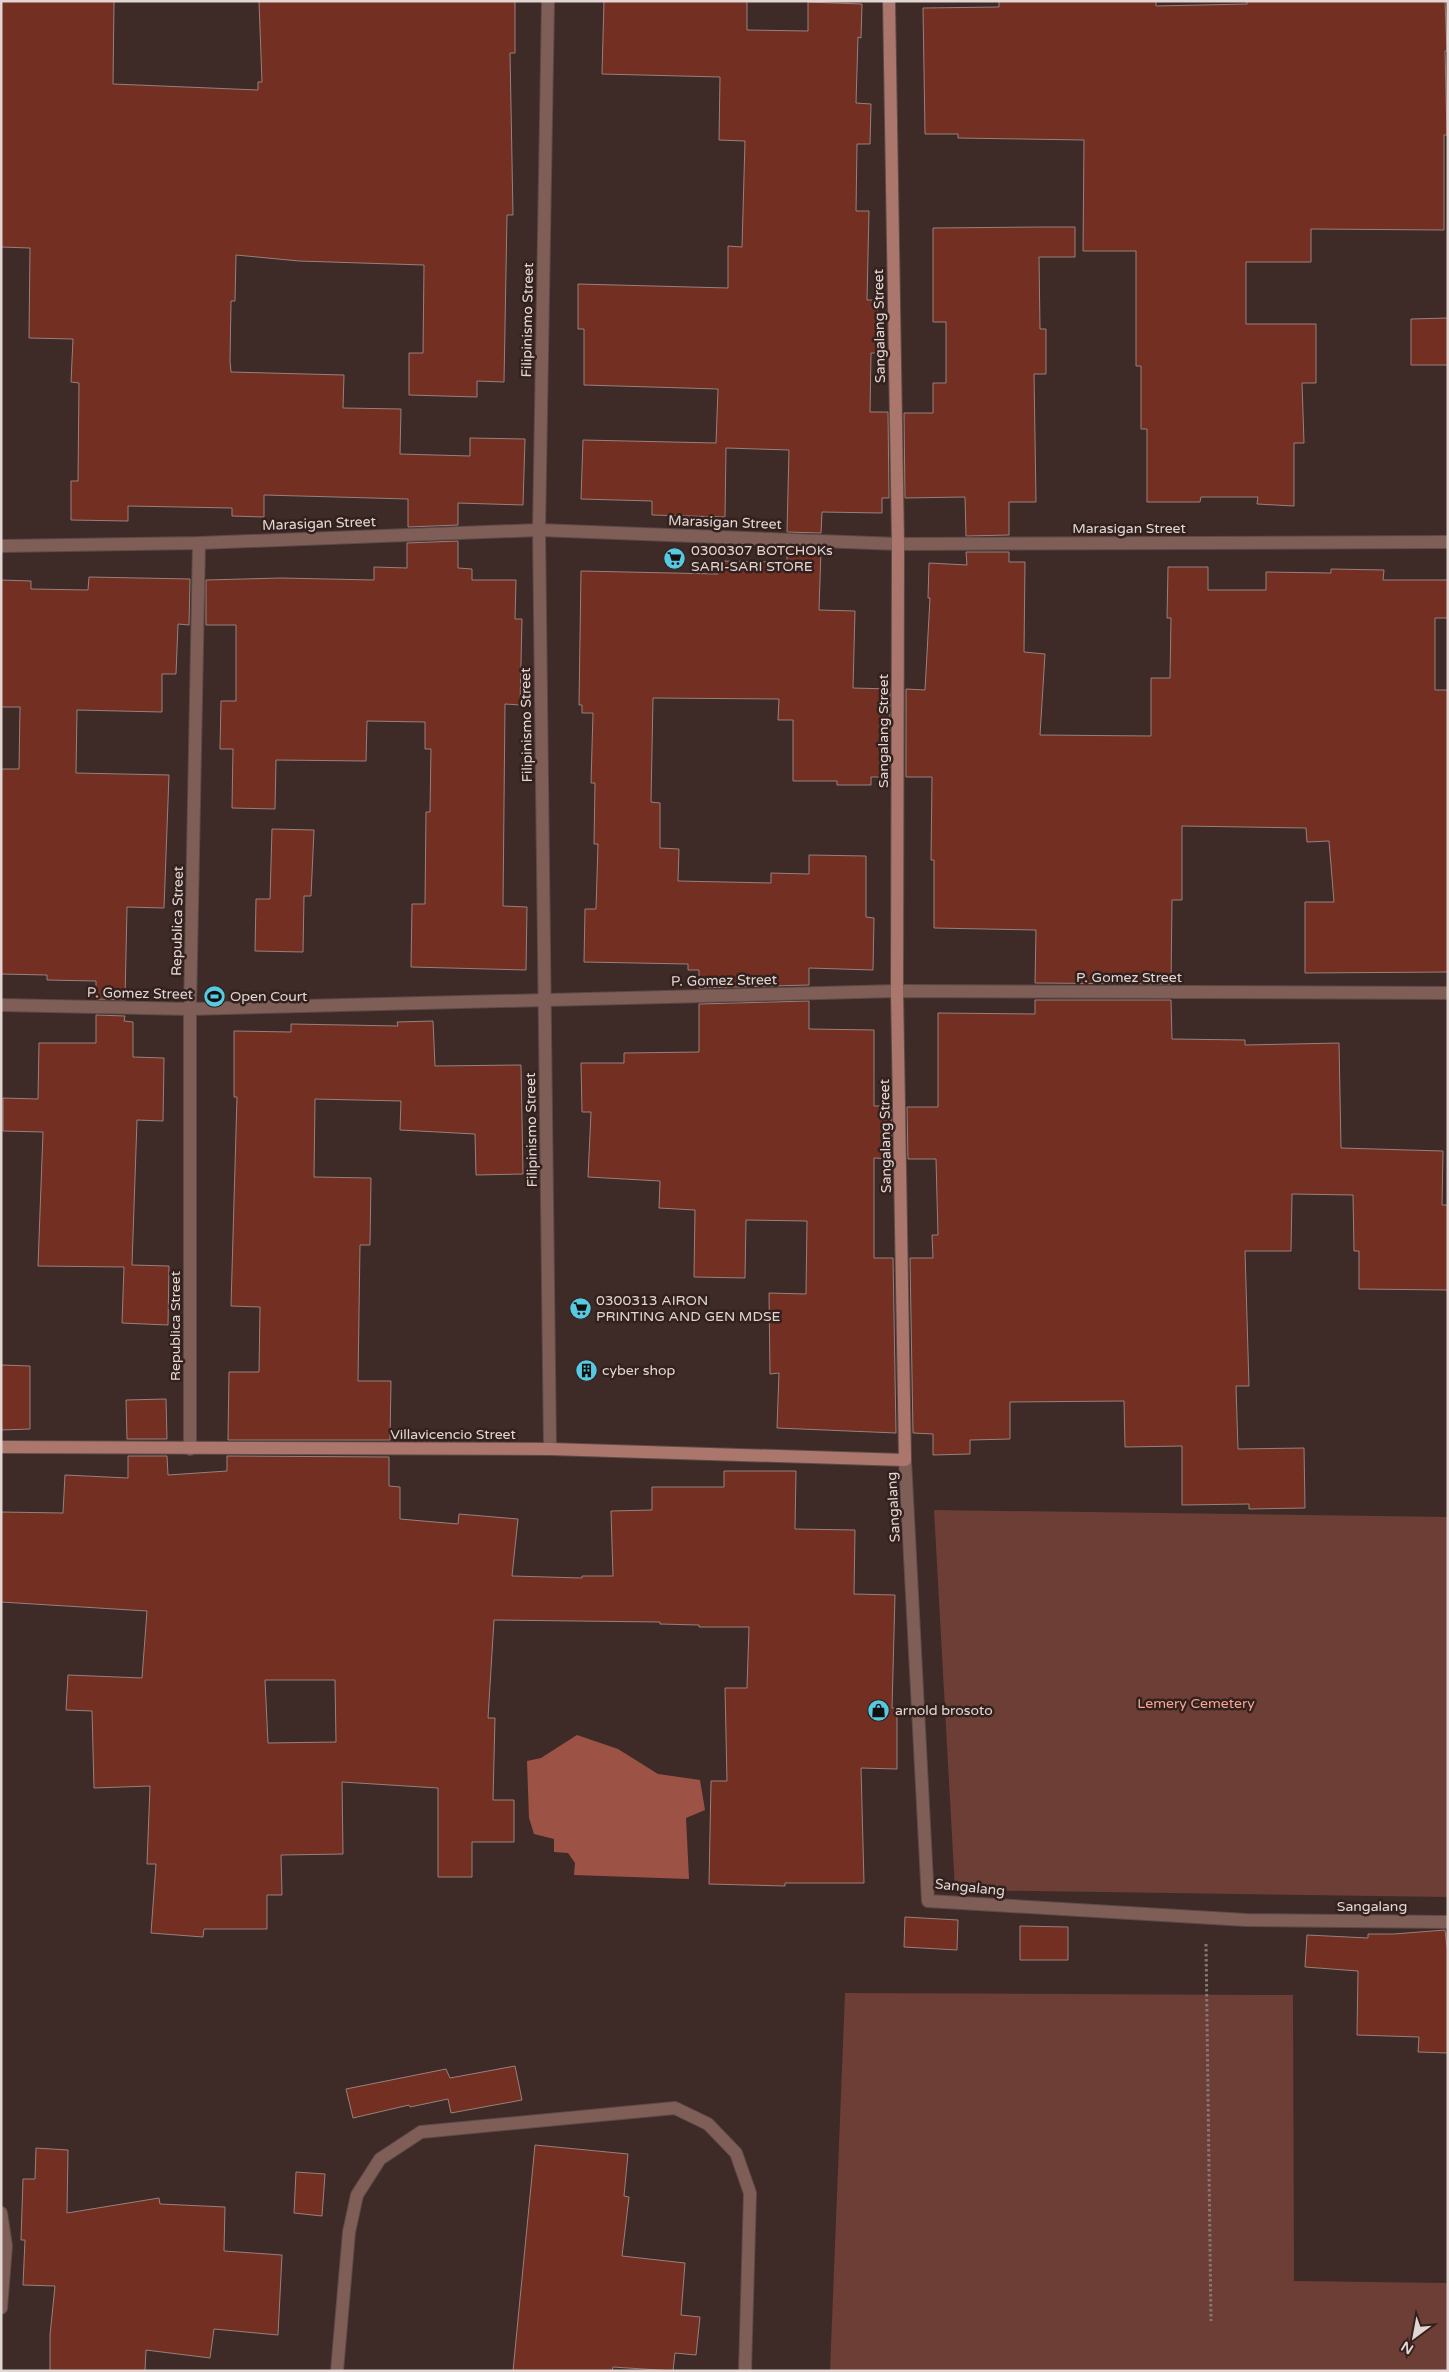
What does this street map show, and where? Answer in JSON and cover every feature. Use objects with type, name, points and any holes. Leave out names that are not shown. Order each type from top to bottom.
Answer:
[{"type":"street","name":"Filipinismo Street","points":[[548,1],[538,530],[550,1449]]},
{"type":"street","name":"Sangalang Street","points":[[889,1],[898,544],[897,991],[905,1460]]},
{"type":"street","name":"Marasigan Street","points":[[1,546],[199,543],[538,530],[898,544],[1448,542]]},
{"type":"street","name":"Republica Street","points":[[190,1449],[190,1009],[199,543]]},
{"type":"street","name":"P. Gomez Street","points":[[1,1006],[190,1009],[544,998],[897,991],[1448,993]]},
{"type":"street","name":"Villavicencio Street","points":[[1,1447],[550,1449],[905,1460]]},
{"type":"street","name":"Sangalang","points":[[905,1460],[928,1901],[1246,1920],[1448,1922]]},
{"type":"street","points":[[337,2371],[349,2232],[357,2195],[380,2159],[421,2132],[675,2108],[708,2124],[736,2153],[750,2193],[745,2371]]},
{"type":"street","points":[[1,2212],[6,2246],[1,2308]]},
{"type":"path","points":[[1206,1918],[1210,2321]]},
{"type":"green space","name":"Lemery Cemetery","points":[[934,1510],[1448,1517],[1448,1897],[955,1890]]},
{"type":"green space","points":[[845,1993],[1293,1995],[1294,2281],[1448,2283],[1448,2371],[830,2371]]},
{"type":"shaded area","points":[[577,1735],[618,1749],[658,1774],[700,1780],[705,1810],[686,1818],[689,1879],[574,1875],[575,1863],[568,1853],[554,1852],[554,1839],[534,1834],[529,1818],[527,1761],[541,1758]]},
{"type":"building","points":[[1,1],[114,1],[113,84],[258,90],[258,82],[262,82],[259,1],[515,1],[515,53],[510,53],[513,215],[507,215],[504,382],[477,381],[477,397],[409,395],[409,353],[423,353],[424,265],[299,261],[236,255],[235,301],[231,301],[230,361],[231,372],[344,375],[343,408],[401,409],[400,454],[470,456],[470,438],[525,439],[523,505],[458,503],[458,525],[408,527],[408,499],[264,495],[264,517],[232,516],[232,508],[128,506],[128,521],[71,520],[71,481],[78,481],[79,383],[71,382],[73,339],[29,338],[30,248],[1,247]]},
{"type":"building","points":[[604,1],[747,1],[747,30],[808,31],[808,2],[862,4],[861,38],[858,37],[856,103],[871,104],[870,144],[857,144],[856,211],[869,211],[867,300],[878,300],[876,353],[871,353],[870,412],[888,412],[889,498],[882,498],[882,513],[822,512],[821,533],[787,532],[789,450],[726,448],[725,517],[652,515],[652,501],[581,499],[583,440],[716,443],[718,389],[584,385],[584,329],[578,329],[578,284],[728,288],[728,246],[742,247],[745,141],[719,140],[720,77],[602,74]]},
{"type":"building","points":[[999,1],[1156,1],[1156,6],[1247,4],[1247,1],[1445,1],[1447,135],[1444,135],[1444,230],[1311,229],[1311,262],[1246,262],[1246,324],[1316,324],[1316,383],[1302,383],[1304,443],[1294,443],[1294,506],[1257,504],[1258,497],[1201,497],[1200,502],[1147,502],[1147,429],[1141,429],[1141,366],[1136,366],[1136,251],[1083,251],[1084,140],[958,138],[958,134],[925,134],[923,8],[999,7]]},
{"type":"building","points":[[1075,227],[1075,257],[1039,257],[1040,329],[1046,329],[1046,374],[1034,374],[1036,502],[1009,502],[1009,535],[966,536],[965,497],[905,498],[904,413],[933,413],[933,383],[946,383],[946,322],[933,322],[933,228]]},
{"type":"building","points":[[1448,318],[1448,365],[1411,365],[1411,319]]},
{"type":"building","points":[[458,541],[458,568],[472,569],[472,580],[516,580],[515,619],[522,619],[520,705],[505,704],[503,906],[527,907],[526,970],[411,967],[412,904],[425,904],[426,812],[430,812],[431,749],[425,749],[425,722],[367,721],[366,761],[276,760],[275,809],[232,808],[233,749],[220,749],[221,701],[236,701],[236,625],[206,625],[206,580],[281,578],[374,580],[374,567],[407,568],[407,543]]},
{"type":"building","points":[[787,548],[821,549],[819,610],[855,611],[853,688],[890,689],[889,777],[871,777],[871,785],[837,785],[837,781],[793,781],[793,720],[778,720],[779,699],[653,698],[651,802],[660,803],[660,848],[679,849],[678,881],[771,883],[771,873],[809,874],[809,855],[866,856],[866,917],[874,918],[873,970],[809,968],[809,985],[699,988],[699,970],[688,970],[688,964],[584,962],[585,909],[596,909],[598,844],[594,844],[595,783],[591,783],[593,713],[582,713],[582,705],[579,705],[581,571],[718,574],[718,561],[787,562]]},
{"type":"building","points":[[966,552],[1009,552],[1009,562],[1025,562],[1024,652],[1045,654],[1040,735],[1151,736],[1151,678],[1170,678],[1171,618],[1167,618],[1168,567],[1208,567],[1208,590],[1266,590],[1266,572],[1331,573],[1331,569],[1384,570],[1383,580],[1448,580],[1448,618],[1435,618],[1435,690],[1448,690],[1448,972],[1305,973],[1305,902],[1334,902],[1329,841],[1307,842],[1306,828],[1182,826],[1182,900],[1172,900],[1171,984],[1035,983],[1036,930],[934,928],[934,860],[931,860],[932,777],[906,777],[906,689],[925,690],[930,598],[928,598],[929,563],[967,565]]},
{"type":"building","points":[[89,577],[190,579],[189,625],[178,624],[176,674],[162,674],[162,712],[77,710],[76,773],[169,775],[164,908],[127,907],[125,1000],[96,999],[96,981],[47,980],[47,975],[1,974],[1,769],[19,769],[20,707],[1,707],[1,580],[31,581],[31,589],[88,590]]},
{"type":"building","points":[[272,829],[314,830],[311,896],[304,896],[303,952],[255,951],[256,899],[270,899]]},
{"type":"building","points":[[1035,1000],[1171,1000],[1172,1039],[1245,1040],[1245,1045],[1339,1043],[1341,1148],[1443,1151],[1442,1205],[1448,1205],[1448,1290],[1359,1289],[1359,1251],[1354,1251],[1353,1195],[1292,1194],[1291,1251],[1245,1251],[1249,1386],[1236,1386],[1238,1449],[1304,1448],[1305,1508],[1249,1509],[1249,1504],[1182,1505],[1182,1446],[1125,1447],[1124,1401],[1010,1402],[1010,1439],[970,1440],[970,1454],[933,1455],[933,1434],[913,1433],[910,1258],[933,1258],[932,1235],[938,1235],[936,1159],[908,1159],[907,1107],[938,1107],[938,1013],[1035,1014]]},
{"type":"building","points":[[809,1001],[809,1029],[874,1030],[874,1106],[891,1106],[892,1159],[874,1158],[874,1258],[893,1258],[896,1433],[777,1428],[779,1373],[770,1374],[769,1293],[806,1294],[807,1221],[746,1220],[745,1278],[694,1277],[695,1210],[659,1208],[660,1181],[588,1177],[591,1112],[582,1112],[581,1063],[624,1063],[624,1053],[699,1052],[699,1004]]},
{"type":"building","points":[[96,1015],[125,1016],[124,1021],[133,1022],[133,1057],[164,1058],[163,1121],[137,1120],[132,1265],[169,1266],[168,1325],[122,1323],[124,1267],[38,1266],[43,1132],[3,1131],[3,1098],[38,1099],[39,1043],[96,1043]]},
{"type":"building","points":[[433,1021],[435,1066],[521,1065],[523,1174],[476,1175],[475,1134],[400,1130],[401,1101],[315,1099],[314,1177],[371,1178],[370,1245],[360,1245],[358,1381],[391,1381],[390,1440],[228,1440],[229,1372],[259,1372],[260,1307],[231,1306],[237,1097],[234,1097],[234,1031],[291,1032],[291,1024],[398,1026],[397,1022]]},
{"type":"building","points":[[1,1365],[30,1366],[30,1429],[1,1430]]},
{"type":"building","points":[[166,1399],[167,1439],[127,1439],[126,1400]]},
{"type":"building","points":[[128,1456],[167,1456],[168,1475],[227,1471],[227,1456],[389,1457],[389,1486],[400,1487],[400,1519],[458,1524],[459,1514],[518,1519],[512,1576],[582,1578],[582,1576],[613,1576],[611,1511],[652,1510],[652,1487],[724,1487],[724,1471],[796,1471],[795,1529],[855,1530],[854,1594],[895,1595],[892,1708],[897,1708],[897,1769],[861,1768],[864,1883],[785,1883],[785,1886],[709,1884],[711,1781],[727,1781],[725,1688],[747,1688],[749,1627],[699,1627],[699,1625],[660,1624],[660,1622],[494,1620],[488,1718],[495,1718],[493,1800],[514,1800],[514,1842],[472,1842],[472,1877],[438,1877],[438,1788],[342,1782],[343,1854],[281,1855],[282,1895],[267,1895],[267,1929],[204,1929],[203,1937],[151,1933],[156,1864],[147,1864],[150,1786],[94,1788],[92,1711],[66,1710],[68,1675],[142,1678],[147,1611],[1,1602],[1,1512],[63,1513],[65,1475],[128,1478]],"holes":[[[265,1680],[335,1680],[336,1742],[268,1743]]]},
{"type":"building","points":[[905,1917],[958,1920],[957,1950],[904,1947]]},
{"type":"building","points":[[1020,1926],[1068,1927],[1068,1960],[1020,1960]]},
{"type":"building","points":[[1445,1930],[1448,1955],[1448,2053],[1418,2052],[1419,2037],[1357,2035],[1358,1971],[1305,1967],[1307,1935],[1368,1938],[1368,1934]]},
{"type":"building","points":[[515,2066],[522,2100],[451,2113],[448,2099],[410,2107],[409,2105],[353,2118],[346,2089],[446,2069],[450,2078]]},
{"type":"building","points":[[535,2145],[628,2154],[624,2196],[629,2197],[622,2256],[685,2263],[681,2315],[700,2317],[696,2355],[675,2353],[673,2371],[613,2367],[612,2371],[513,2371]]},
{"type":"building","points":[[36,2148],[68,2150],[67,2213],[159,2198],[160,2204],[225,2207],[224,2251],[282,2255],[278,2335],[214,2329],[210,2358],[146,2350],[145,2371],[50,2371],[50,2335],[55,2286],[23,2285],[25,2240],[21,2240],[23,2179],[35,2179]]},
{"type":"building","points":[[296,2172],[325,2174],[322,2216],[294,2213]]},
{"type":"place","name":"0300307 BOTCHOKs SARI-SARI STORE","points":[[675,558]]},
{"type":"place","name":"Open Court","points":[[214,996]]},
{"type":"place","name":"0300313 AIRON PRINTING AND GEN MDSE","points":[[580,1308]]},
{"type":"place","name":"cyber shop","points":[[586,1370]]},
{"type":"place","name":"arnold brosoto","points":[[879,1710]]}]
